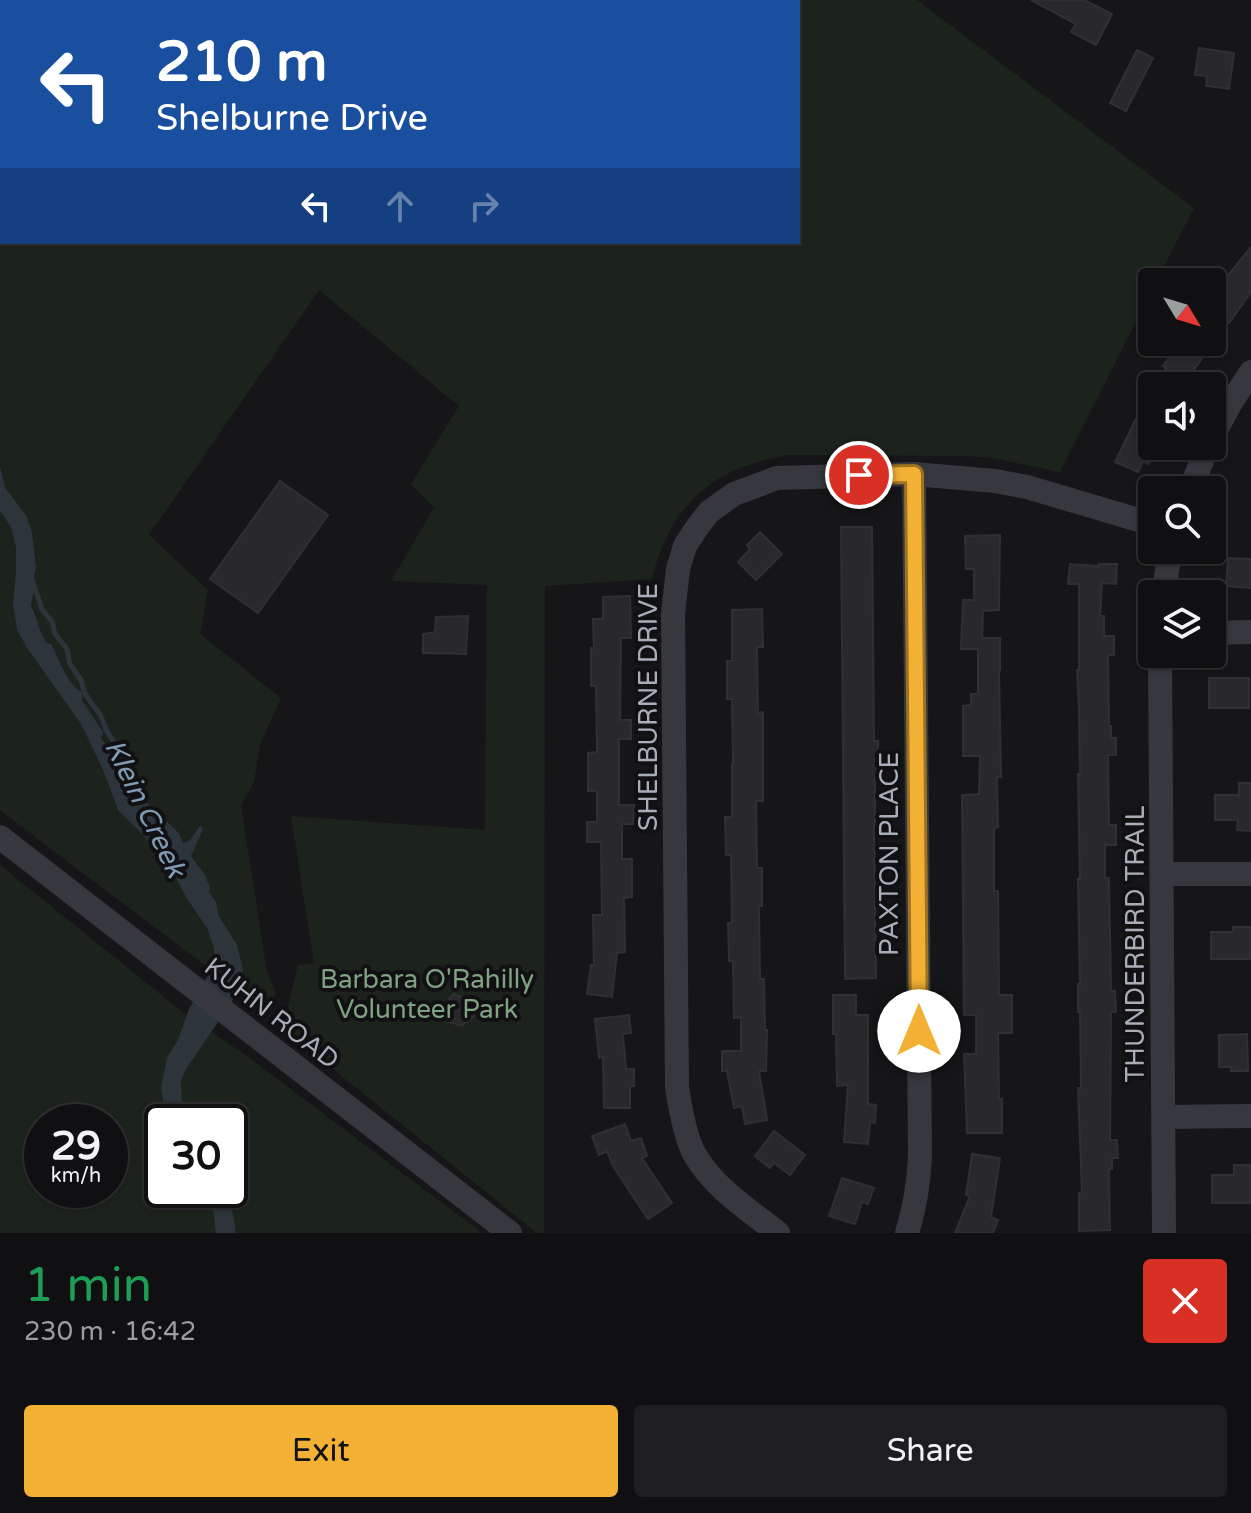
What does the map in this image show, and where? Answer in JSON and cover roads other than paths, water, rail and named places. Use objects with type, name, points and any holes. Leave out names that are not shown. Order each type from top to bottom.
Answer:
[{"type":"street","points":[[1226,412],[1251,372]]},
{"type":"street","name":"SHELBURNE DRIVE","points":[[778,1233],[721,1188],[694,1154],[681,1114],[677,1087],[673,615],[678,569],[685,546],[709,512],[734,494],[777,478],[914,474],[995,481],[1027,487],[1138,520]]},
{"type":"street","name":"PAXTON PLACE","points":[[907,1233],[919,1183],[920,1155],[914,474]]},
{"type":"street","points":[[1226,633],[1251,632]]},
{"type":"street","name":"THUNDERBIRD TRAIL","points":[[1160,668],[1164,1233]]},
{"type":"street","name":"KUHN ROAD","points":[[0,837],[510,1233]]},
{"type":"street","points":[[1163,874],[1251,874]]},
{"type":"street","points":[[1164,1117],[1251,1116]]},
{"type":"water","points":[[0,467],[6,489],[26,515],[32,532],[36,567],[31,606],[47,643],[51,644],[68,677],[82,692],[82,700],[103,732],[101,738],[124,768],[129,780],[127,784],[179,833],[183,843],[190,840],[200,826],[203,829],[191,856],[206,876],[219,916],[237,945],[243,985],[186,1069],[181,1080],[182,1104],[164,1104],[161,1088],[167,1058],[211,970],[214,948],[207,928],[187,899],[161,849],[148,846],[147,839],[118,810],[81,724],[17,630],[13,603],[16,548],[11,527],[0,511]]},
{"type":"water","points":[[212,1208],[231,1208],[235,1233],[216,1233]]},
{"type":"waterway","name":"Klein Creek","points":[[31,576],[42,609],[67,649],[70,664],[81,680],[85,694],[101,716],[144,804]]},
{"type":"park label","name":"Barbara O'Rahilly Volunteer Park","points":[[427,994]]}]
